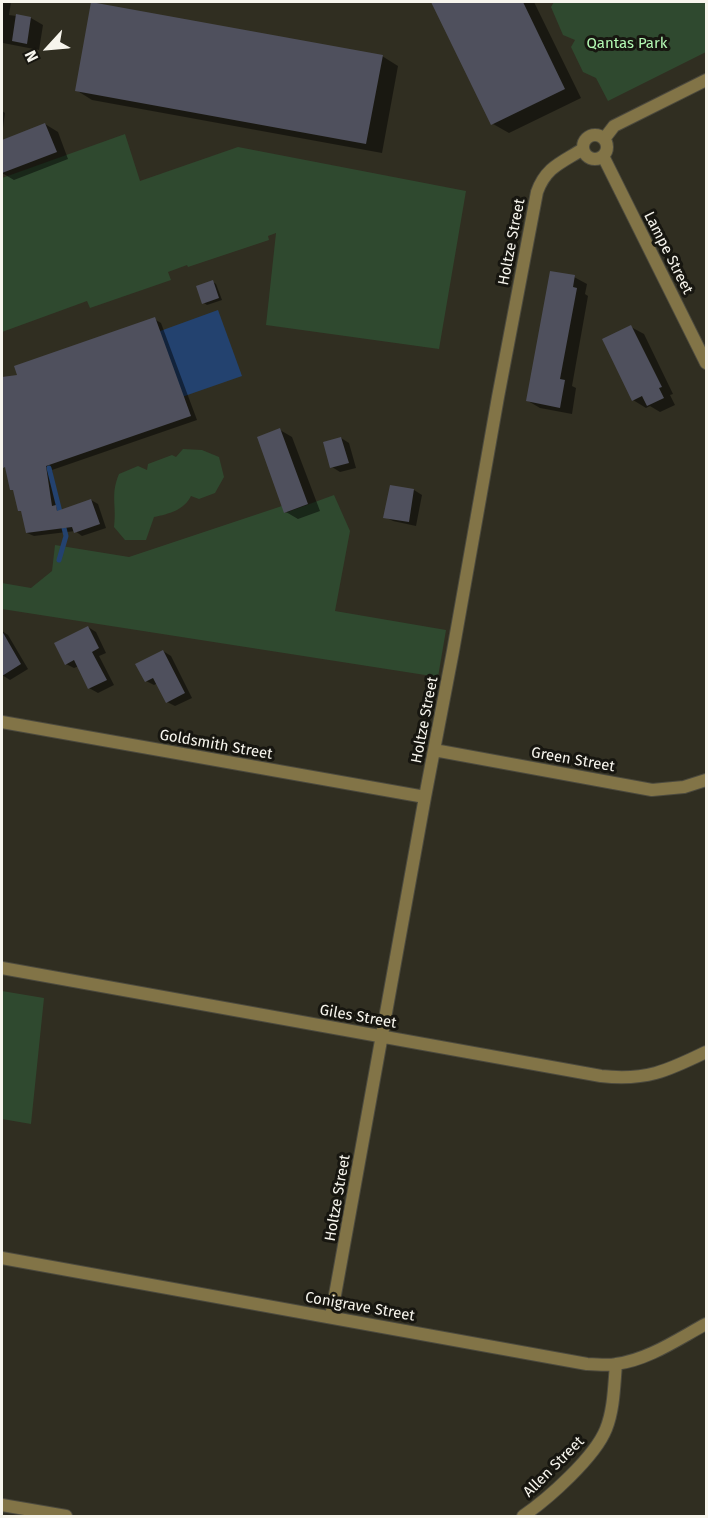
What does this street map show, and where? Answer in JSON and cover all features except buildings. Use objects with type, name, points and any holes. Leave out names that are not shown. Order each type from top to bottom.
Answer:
[{"type":"street","points":[[604,138],[614,126],[706,80]]},
{"type":"street","points":[[597,135],[604,138],[607,150],[603,156],[597,159],[589,158],[583,149],[584,141],[590,136],[597,135]]},
{"type":"street","name":"Holtze Street","points":[[332,1317],[424,797],[537,192],[542,178],[551,169],[583,149]]},
{"type":"street","name":"Lampe Street","points":[[603,156],[705,356]]},
{"type":"street","name":"Goldsmith Street","points":[[2,722],[424,797]]},
{"type":"street","name":"Green Street","points":[[434,750],[652,790],[684,787],[706,780]]},
{"type":"street","name":"Giles Street","points":[[2,968],[622,1078],[654,1075],[706,1052]]},
{"type":"street","name":"Conigrave Street","points":[[2,1258],[587,1364],[616,1364],[659,1349],[706,1324]]},
{"type":"street","name":"Allen Street","points":[[523,1516],[537,1506],[594,1451],[606,1430],[611,1411],[616,1364]]},
{"type":"street","points":[[2,1504],[66,1516]]},
{"type":"green space","name":"Qantas Park","points":[[554,2],[706,2],[706,52],[608,101],[596,78],[583,72],[571,47],[575,40],[563,35],[551,7]]},
{"type":"green space","points":[[125,134],[140,181],[238,147],[466,191],[439,349],[266,325],[276,233],[268,236],[269,240],[168,272],[171,280],[90,308],[87,301],[2,332],[2,178]]},
{"type":"green space","points":[[183,449],[202,450],[219,457],[224,477],[215,493],[199,499],[191,496],[180,508],[154,517],[146,540],[125,540],[114,527],[114,494],[119,474],[138,466],[147,470],[148,464],[172,455],[176,457]]},
{"type":"green space","points":[[334,495],[350,531],[335,611],[446,630],[438,677],[2,609],[2,583],[31,588],[52,571],[55,545],[129,557],[282,506],[285,513]]},
{"type":"green space","points":[[2,991],[44,998],[31,1124],[2,1119]]},
{"type":"water","points":[[218,310],[242,376],[110,422],[86,358]]},
{"type":"waterway","points":[[49,468],[66,536],[59,560]]}]
